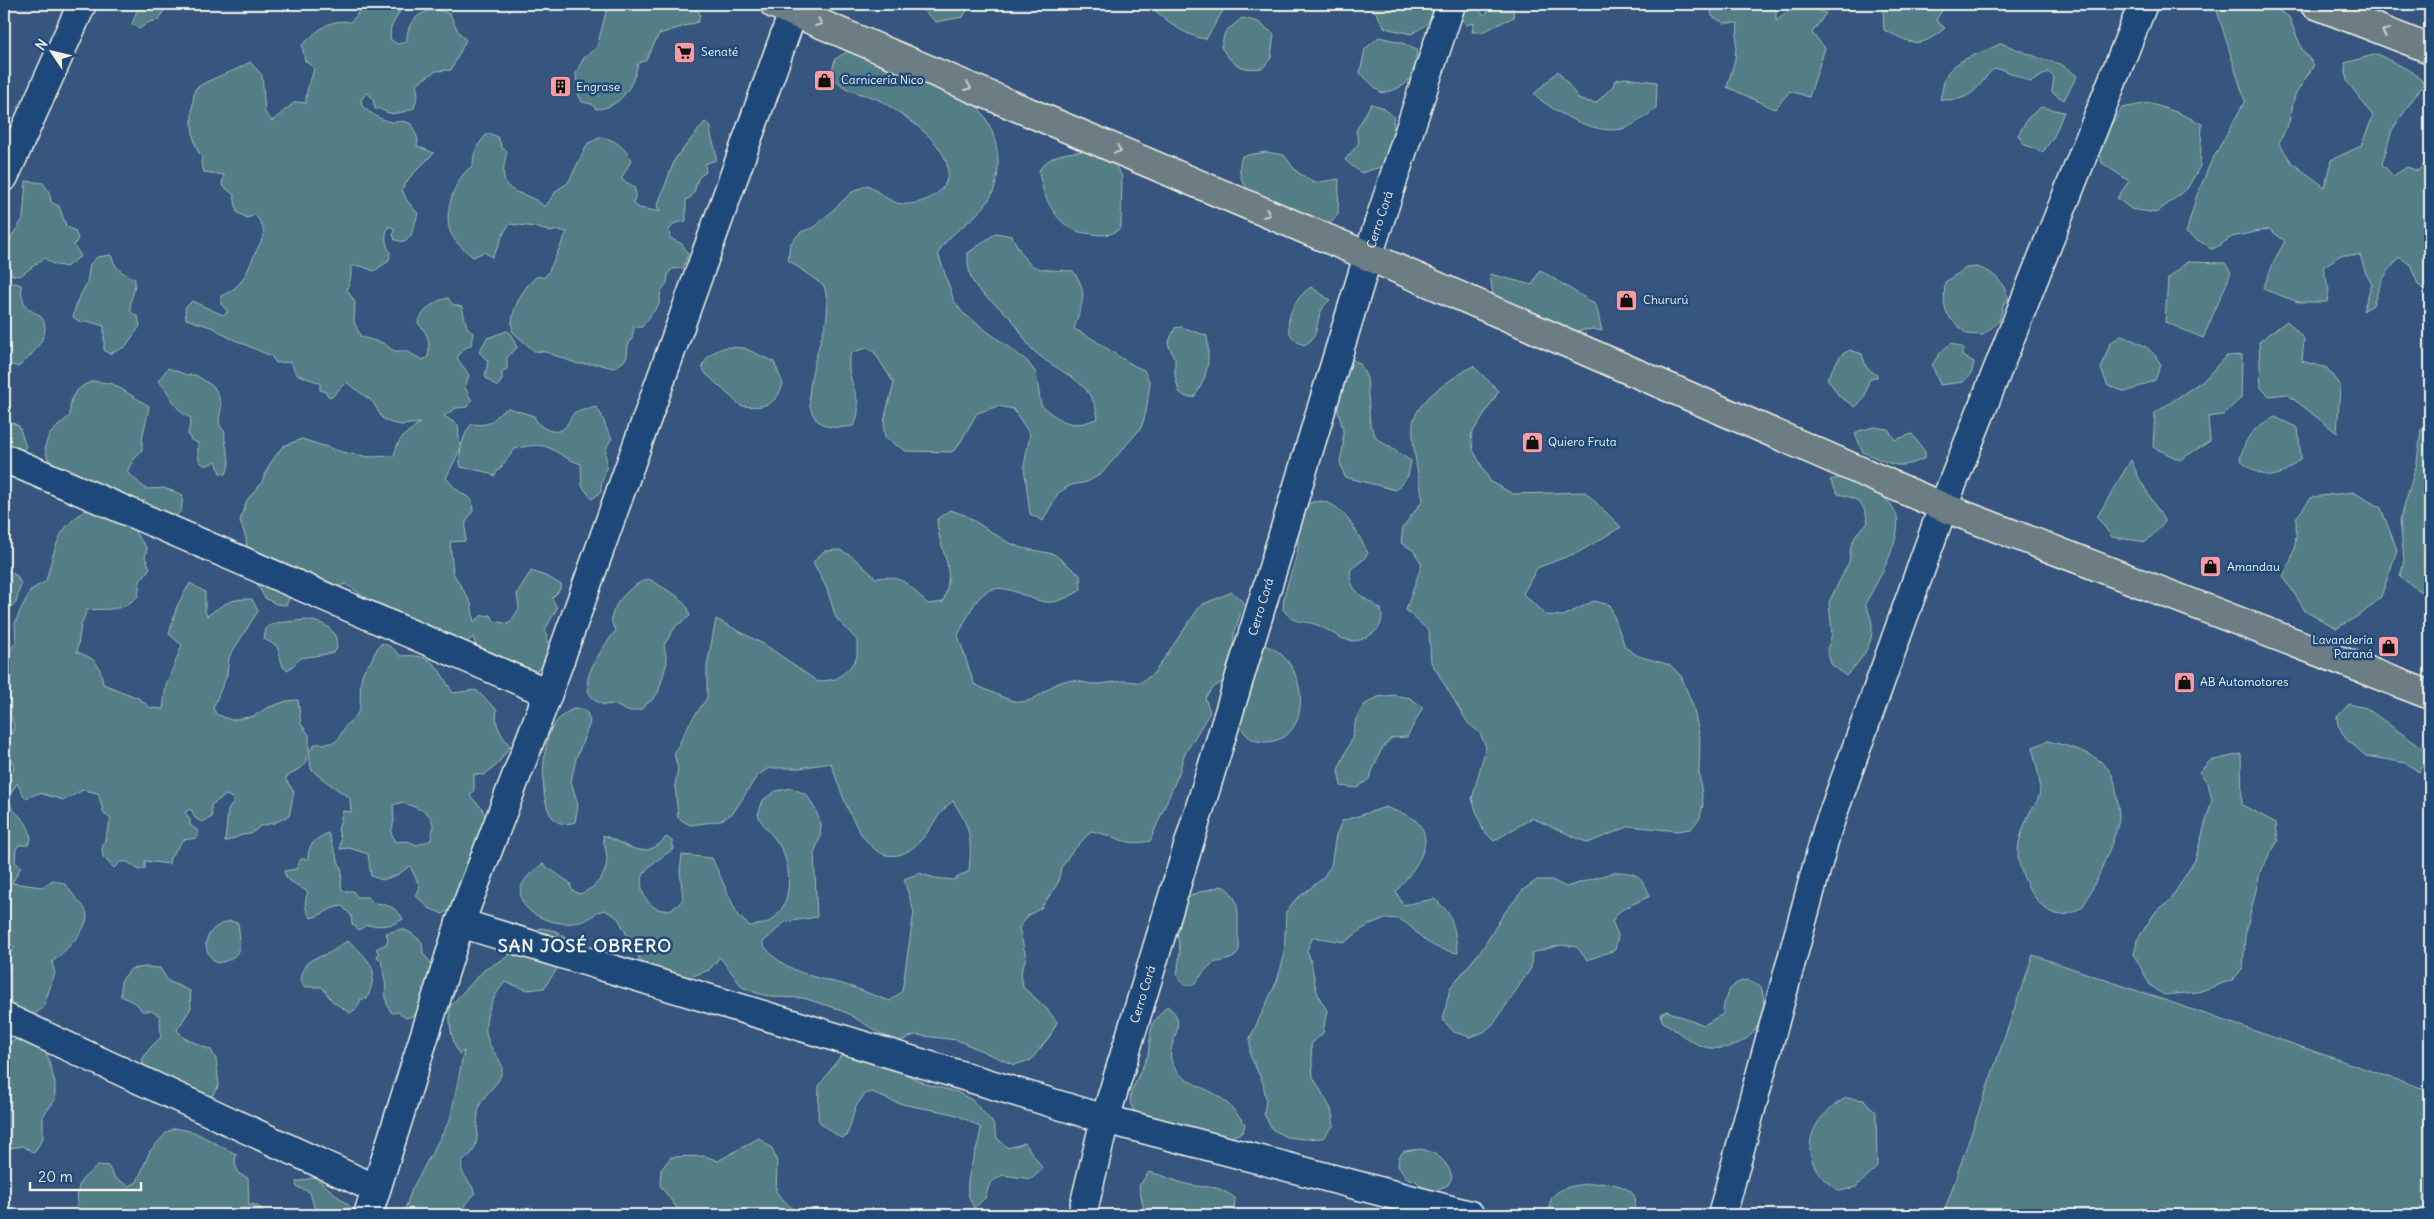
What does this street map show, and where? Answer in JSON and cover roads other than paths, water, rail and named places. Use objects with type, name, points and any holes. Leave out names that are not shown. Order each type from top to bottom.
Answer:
[{"type":"main road","points":[[2314,4],[2430,50]]},
{"type":"main road","points":[[787,7],[1368,256],[1943,507],[2430,695]]},
{"type":"street","points":[[4,177],[82,4]]},
{"type":"street","name":"Cerro Corá","points":[[1082,1215],[1105,1119],[1368,256],[1451,4]]},
{"type":"street","points":[[1722,1215],[1827,830],[1943,507],[2143,4]]},
{"type":"street","points":[[368,1215],[460,923],[548,693],[787,7]]},
{"type":"street","points":[[4,458],[548,693]]},
{"type":"street","points":[[460,923],[1105,1119],[1470,1215]]},
{"type":"street","points":[[4,1017],[376,1189]]},
{"type":"place","name":"Senaté","points":[[685,52]]},
{"type":"place","name":"Carnicería Nico","points":[[825,80]]},
{"type":"place","name":"Engrase","points":[[560,87]]},
{"type":"place","name":"Chururú","points":[[1627,300]]},
{"type":"place","name":"Quiero Fruta","points":[[1532,442]]},
{"type":"place","name":"Amandau","points":[[2211,567]]},
{"type":"place","name":"Lavandería Paraná","points":[[2389,647]]},
{"type":"place","name":"AB Automotores","points":[[2184,682]]},
{"type":"district","name":"SAN JOSÉ OBRERO","points":[[585,946]]}]
